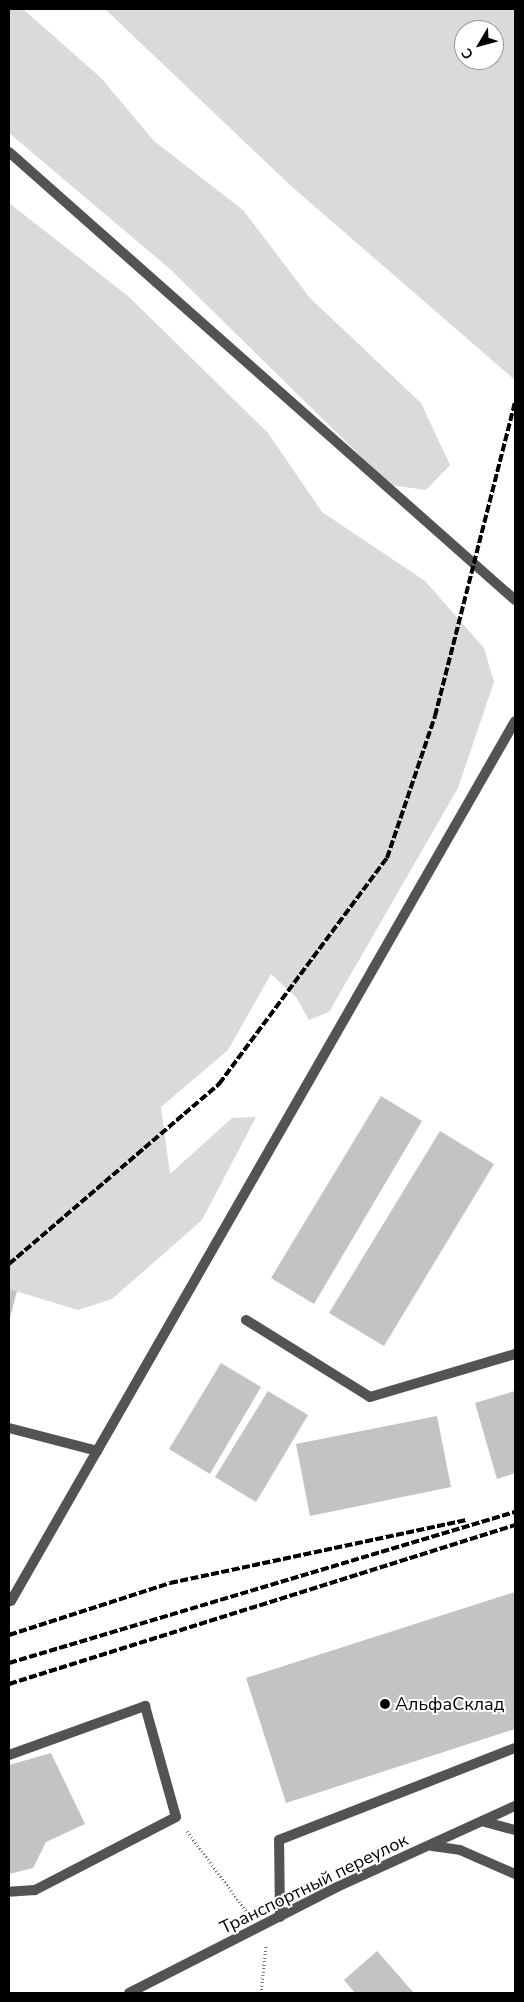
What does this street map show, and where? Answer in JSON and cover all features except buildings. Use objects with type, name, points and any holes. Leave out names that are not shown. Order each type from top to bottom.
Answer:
[{"type":"street","points":[[9,152],[515,600]]},
{"type":"street","points":[[11,1601],[515,721]]},
{"type":"street","points":[[246,1320],[370,1397],[515,1354]]},
{"type":"street","points":[[9,1428],[96,1451]]},
{"type":"street","points":[[9,1755],[146,1706],[176,1817],[35,1890],[9,1892]]},
{"type":"street","points":[[280,1917],[278,1840],[515,1748]]},
{"type":"street","name":"Транспортный переулок","points":[[129,1993],[280,1917],[485,1822],[515,1806]]},
{"type":"street","points":[[485,1822],[515,1830]]},
{"type":"street","points":[[431,1846],[460,1850],[515,1874]]},
{"type":"path","points":[[176,1817],[252,1918],[280,1904]]},
{"type":"path","points":[[261,1993],[266,1945]]},
{"type":"shaded area","points":[[9,9],[23,9],[101,78],[154,141],[243,210],[310,298],[421,403],[450,465],[426,490],[390,485],[170,269],[9,133]]},
{"type":"shaded area","points":[[105,9],[515,9],[515,380],[291,186]]},
{"type":"shaded area","points":[[9,203],[128,296],[268,433],[322,512],[425,581],[484,648],[494,682],[458,788],[329,1012],[309,1020],[296,997],[271,974],[228,1050],[161,1107],[170,1174],[232,1118],[256,1117],[202,1220],[112,1299],[78,1310],[9,1289]]},
{"type":"railway","points":[[9,1264],[219,1084],[387,858],[435,716],[515,401]]},
{"type":"railway","points":[[9,1663],[515,1512]]},
{"type":"railway","points":[[9,1635],[170,1583],[466,1520]]},
{"type":"railway","points":[[9,1684],[515,1525]]},
{"type":"place","name":"АльфаСклад","points":[[385,1704]]}]
